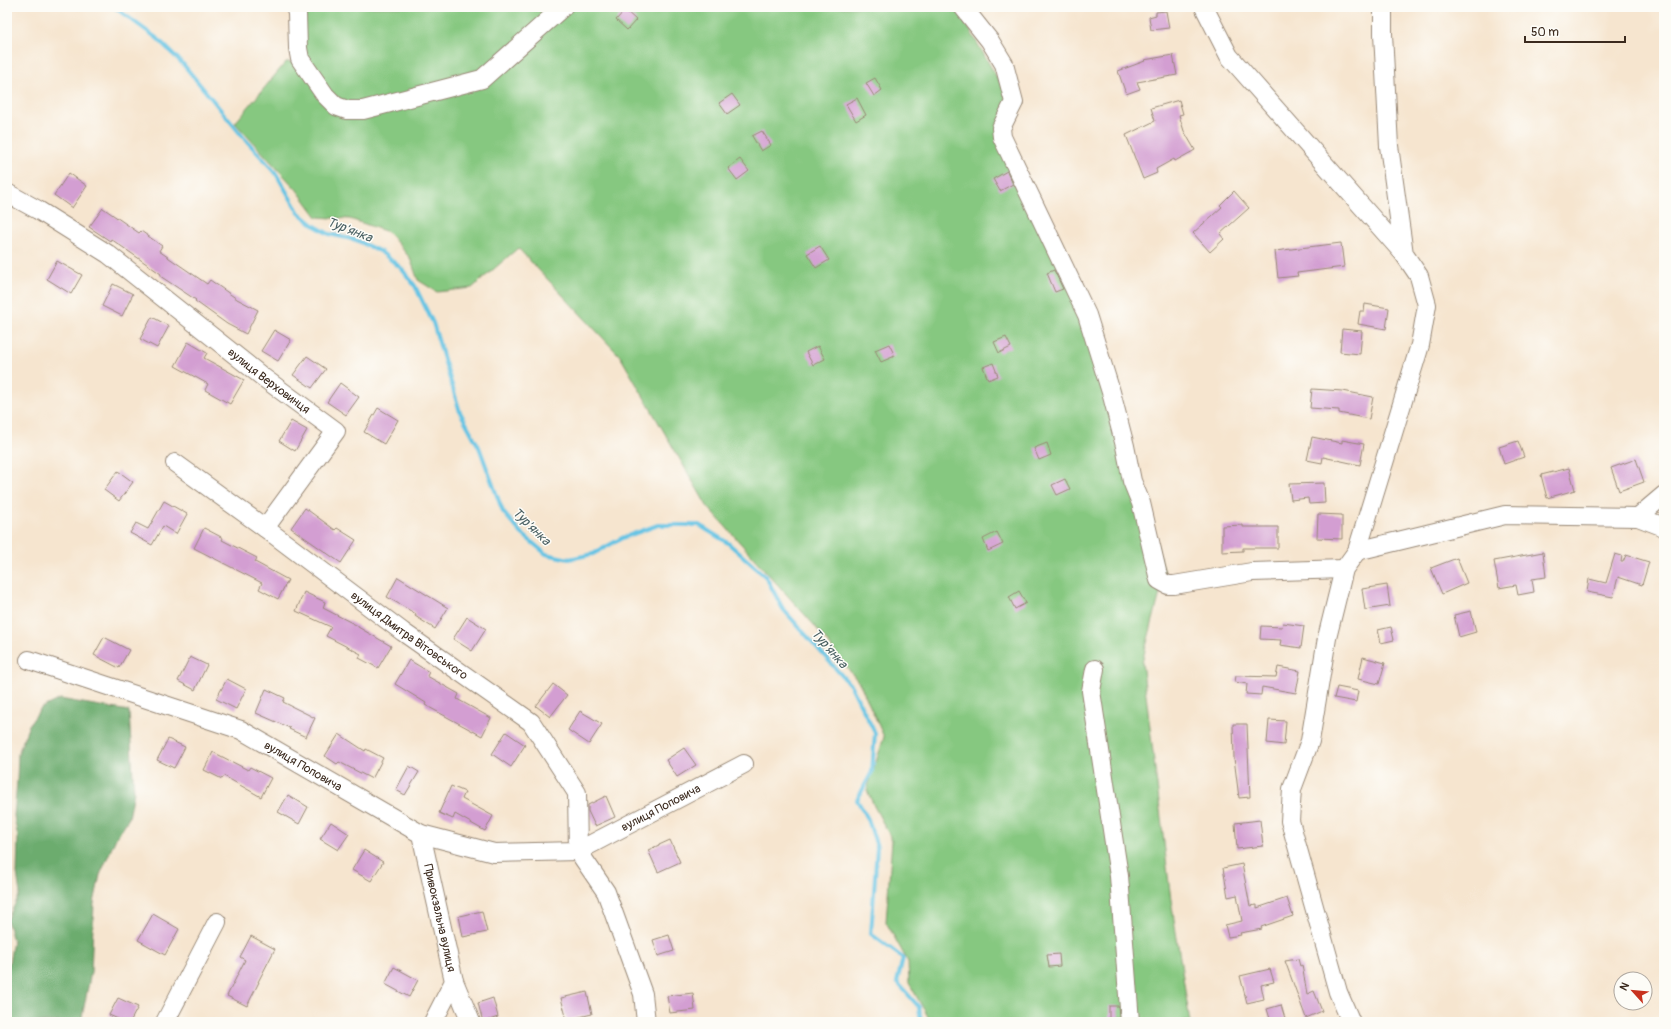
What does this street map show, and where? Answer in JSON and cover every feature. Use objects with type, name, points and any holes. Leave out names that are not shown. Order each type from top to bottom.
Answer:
[{"type":"street","points":[[295,7],[297,14],[298,48],[300,59],[325,95],[336,106],[347,110],[362,110],[482,78],[563,7]]},
{"type":"street","points":[[963,7],[990,41],[1004,64],[1014,102],[1002,128],[1002,137],[1087,315],[1111,392],[1125,446],[1132,481],[1141,503],[1159,580],[1168,585],[1174,585],[1252,572],[1344,569]]},
{"type":"street","points":[[1204,7],[1229,56],[1404,254],[1419,276],[1427,305],[1420,345],[1357,552],[1344,569],[1327,638],[1310,741],[1292,789],[1290,821],[1338,992],[1351,1022]]},
{"type":"street","points":[[1383,7],[1389,146],[1404,254]]},
{"type":"street","name":"вулиця Верховинця","points":[[7,193],[38,210],[108,254],[264,378],[336,431],[265,528]]},
{"type":"street","name":"вулиця Дмитра Вітовського","points":[[175,463],[265,528],[403,632],[531,722],[577,793],[578,851]]},
{"type":"street","points":[[1638,517],[1664,496]]},
{"type":"street","points":[[1357,552],[1505,515],[1638,517],[1664,527]]},
{"type":"street","name":"вулиця Поповича","points":[[29,660],[241,730],[421,834],[494,853],[578,851],[744,764]]},
{"type":"street","points":[[1095,670],[1091,691],[1119,876],[1130,1022]]},
{"type":"street","name":"Привокзальна вулиця","points":[[421,834],[454,981],[433,1022]]},
{"type":"street","points":[[578,851],[606,892],[643,994],[646,1022]]},
{"type":"street","points":[[165,1022],[217,922]]},
{"type":"street","points":[[454,981],[471,1022]]},
{"type":"green space","points":[[295,7],[955,7],[959,11],[1007,95],[1004,134],[1089,306],[1165,574],[1142,662],[1171,900],[1190,1022],[931,1022],[909,983],[908,962],[886,922],[892,840],[867,790],[884,737],[860,684],[814,625],[707,506],[620,356],[518,248],[472,288],[437,292],[418,280],[410,258],[388,232],[350,219],[317,217],[297,190],[235,123],[286,62],[296,62]]},
{"type":"green space","points":[[60,699],[129,711],[134,792],[129,818],[116,838],[100,875],[94,903],[91,972],[81,1022],[7,1022],[7,974],[13,941],[7,920],[20,894],[17,873],[18,838],[14,816],[18,754],[29,725],[41,708]]},
{"type":"building","points":[[625,10],[636,20],[627,30],[616,20]]},
{"type":"building","points":[[1166,11],[1169,28],[1151,30],[1149,17],[1156,15],[1156,12]]},
{"type":"building","points":[[1173,55],[1177,75],[1137,82],[1140,89],[1126,94],[1118,71],[1145,61],[1144,60]]},
{"type":"building","points":[[875,78],[882,90],[874,96],[866,83]]},
{"type":"building","points":[[732,94],[740,105],[727,114],[719,103]]},
{"type":"building","points":[[857,98],[866,115],[856,121],[846,104]]},
{"type":"building","points":[[1179,100],[1183,114],[1179,115],[1184,131],[1195,150],[1156,169],[1157,173],[1143,179],[1126,135],[1155,121],[1151,108]]},
{"type":"building","points":[[762,131],[771,145],[761,151],[752,136]]},
{"type":"building","points":[[740,159],[749,171],[737,180],[728,168]]},
{"type":"building","points":[[1007,171],[1013,184],[1000,191],[993,179]]},
{"type":"building","points":[[69,173],[87,186],[72,208],[54,195]]},
{"type":"building","points":[[1234,191],[1249,208],[1220,234],[1224,239],[1210,252],[1193,233],[1222,207],[1220,205]]},
{"type":"building","points":[[103,208],[139,233],[141,231],[162,246],[159,251],[207,284],[210,280],[237,299],[258,310],[246,334],[227,324],[195,301],[196,300],[160,276],[161,274],[111,239],[110,241],[89,227]]},
{"type":"building","points":[[1341,243],[1344,267],[1297,273],[1298,276],[1278,278],[1275,251]]},
{"type":"building","points":[[820,246],[829,260],[816,268],[807,254]]},
{"type":"building","points":[[57,261],[82,275],[71,294],[47,279]]},
{"type":"building","points":[[1054,270],[1063,289],[1055,292],[1047,273]]},
{"type":"building","points":[[113,284],[133,294],[122,316],[102,306]]},
{"type":"building","points":[[1365,304],[1389,308],[1386,329],[1358,324],[1360,311],[1364,311]]},
{"type":"building","points":[[152,317],[169,326],[157,348],[140,339]]},
{"type":"building","points":[[1342,329],[1362,331],[1360,354],[1340,352]]},
{"type":"building","points":[[274,330],[291,340],[278,361],[261,351]]},
{"type":"building","points":[[1006,337],[1011,347],[999,353],[994,342]]},
{"type":"building","points":[[188,342],[207,353],[204,358],[244,380],[230,404],[205,390],[208,384],[175,366]]},
{"type":"building","points":[[889,344],[895,356],[881,362],[875,350]]},
{"type":"building","points":[[818,346],[825,359],[813,365],[806,352]]},
{"type":"building","points":[[307,356],[326,369],[312,388],[293,375]]},
{"type":"building","points":[[993,363],[998,376],[988,380],[983,367]]},
{"type":"building","points":[[340,383],[359,397],[346,415],[327,402]]},
{"type":"building","points":[[1312,389],[1343,391],[1373,397],[1369,419],[1339,413],[1339,410],[1310,408]]},
{"type":"building","points":[[378,408],[398,420],[384,444],[364,432]]},
{"type":"building","points":[[291,421],[307,430],[295,451],[279,441]]},
{"type":"building","points":[[1312,437],[1342,443],[1342,440],[1364,444],[1360,465],[1323,457],[1322,463],[1307,460]]},
{"type":"building","points":[[1518,441],[1524,457],[1504,464],[1499,447]]},
{"type":"building","points":[[1047,443],[1051,455],[1039,460],[1034,448]]},
{"type":"building","points":[[1636,459],[1644,482],[1619,491],[1611,468]]},
{"type":"building","points":[[1569,468],[1575,490],[1547,498],[1541,475]]},
{"type":"building","points":[[118,471],[133,482],[119,501],[104,490]]},
{"type":"building","points":[[1065,479],[1070,489],[1057,495],[1052,485]]},
{"type":"building","points":[[1324,483],[1325,503],[1309,504],[1308,498],[1291,500],[1289,484]]},
{"type":"building","points":[[164,501],[187,514],[176,534],[163,526],[152,545],[130,533],[136,523],[148,529]]},
{"type":"building","points":[[305,508],[335,530],[337,528],[356,540],[341,563],[291,528]]},
{"type":"building","points":[[1318,514],[1342,515],[1342,539],[1317,538]]},
{"type":"building","points":[[1243,525],[1243,527],[1278,527],[1278,548],[1243,548],[1243,551],[1222,552],[1222,526]]},
{"type":"building","points":[[204,528],[223,538],[222,540],[257,558],[255,562],[288,580],[278,599],[259,589],[262,583],[194,548]]},
{"type":"building","points":[[997,532],[1003,544],[988,551],[983,539]]},
{"type":"building","points":[[1543,552],[1546,577],[1532,579],[1534,592],[1518,595],[1516,585],[1499,588],[1494,561]]},
{"type":"building","points":[[1615,554],[1622,556],[1621,562],[1623,562],[1626,555],[1649,562],[1642,585],[1618,577],[1613,597],[1587,592],[1589,579],[1606,583]]},
{"type":"building","points":[[1457,558],[1467,583],[1442,594],[1431,568]]},
{"type":"building","points":[[398,577],[448,608],[435,629],[415,616],[416,614],[387,597]]},
{"type":"building","points":[[1387,585],[1390,606],[1365,610],[1362,589]]},
{"type":"building","points":[[1019,591],[1026,603],[1015,609],[1009,597]]},
{"type":"building","points":[[304,592],[325,602],[323,608],[358,626],[391,646],[378,668],[359,658],[361,654],[326,636],[331,627],[296,611]]},
{"type":"building","points":[[1471,611],[1476,632],[1459,637],[1454,615]]},
{"type":"building","points":[[467,617],[486,629],[472,651],[453,639]]},
{"type":"building","points":[[1283,623],[1304,626],[1301,648],[1280,645],[1281,640],[1260,639],[1261,626],[1282,627]]},
{"type":"building","points":[[1391,627],[1394,640],[1381,643],[1378,630]]},
{"type":"building","points":[[104,637],[129,650],[119,668],[94,655]]},
{"type":"building","points":[[190,657],[207,665],[195,690],[178,681]]},
{"type":"building","points":[[1363,657],[1385,663],[1379,684],[1358,679]]},
{"type":"building","points":[[409,660],[429,672],[427,676],[459,694],[457,699],[491,718],[482,736],[425,705],[426,703],[395,684]]},
{"type":"building","points":[[1278,667],[1300,671],[1296,693],[1262,687],[1261,695],[1246,694],[1247,684],[1235,682],[1236,676],[1276,677]]},
{"type":"building","points":[[227,679],[246,689],[236,709],[216,699]]},
{"type":"building","points":[[553,684],[567,695],[550,717],[536,706]]},
{"type":"building","points":[[1337,687],[1358,691],[1356,702],[1334,698]]},
{"type":"building","points":[[266,689],[285,698],[283,702],[315,718],[306,737],[256,713]]},
{"type":"building","points":[[580,711],[602,724],[589,744],[568,730]]},
{"type":"building","points":[[1269,720],[1286,721],[1284,745],[1267,743]]},
{"type":"building","points":[[1233,724],[1247,724],[1250,797],[1239,798],[1234,758]]},
{"type":"building","points":[[506,732],[525,745],[511,767],[492,754]]},
{"type":"building","points":[[339,734],[365,751],[366,749],[383,758],[372,779],[339,762],[337,764],[325,756]]},
{"type":"building","points":[[168,739],[185,747],[174,768],[157,760]]},
{"type":"building","points":[[684,748],[696,765],[677,777],[666,760]]},
{"type":"building","points":[[213,752],[248,770],[250,767],[271,778],[261,797],[224,776],[222,779],[204,770]]},
{"type":"building","points":[[409,766],[419,772],[405,795],[396,790]]},
{"type":"building","points":[[451,786],[465,792],[462,799],[493,816],[485,831],[455,814],[453,819],[439,813]]},
{"type":"building","points":[[288,795],[308,807],[299,824],[278,812]]},
{"type":"building","points":[[606,796],[615,817],[595,826],[588,811],[588,805]]},
{"type":"building","points":[[1260,820],[1263,846],[1237,849],[1235,823]]},
{"type":"building","points":[[331,822],[349,834],[338,850],[320,839]]},
{"type":"building","points":[[670,840],[680,862],[658,872],[648,850]]},
{"type":"building","points":[[364,850],[383,862],[371,881],[352,870]]},
{"type":"building","points":[[1242,864],[1250,906],[1257,905],[1257,908],[1287,898],[1293,916],[1261,927],[1262,929],[1228,937],[1225,925],[1242,921],[1237,895],[1228,897],[1223,868]]},
{"type":"building","points":[[482,911],[487,932],[463,937],[459,916]]},
{"type":"building","points":[[153,914],[179,929],[165,955],[138,940]]},
{"type":"building","points":[[669,935],[674,951],[658,956],[653,940]]},
{"type":"building","points":[[251,936],[275,949],[247,1006],[227,996],[245,960],[240,957]]},
{"type":"building","points":[[1059,954],[1060,966],[1049,967],[1047,955]]},
{"type":"building","points":[[1298,959],[1300,966],[1302,965],[1307,994],[1314,991],[1322,1011],[1306,1018],[1285,961]]},
{"type":"building","points":[[394,967],[418,980],[409,997],[385,984]]},
{"type":"building","points":[[1270,969],[1274,982],[1261,985],[1264,999],[1247,1003],[1240,976]]},
{"type":"building","points":[[587,992],[592,1014],[567,1020],[561,998]]},
{"type":"building","points":[[693,993],[695,1010],[670,1013],[667,996]]},
{"type":"building","points":[[118,998],[138,1007],[130,1022],[125,1022],[109,1015]]},
{"type":"building","points":[[493,998],[498,1017],[483,1022],[478,1003]]},
{"type":"building","points":[[1281,1005],[1286,1022],[1271,1022],[1267,1009]]},
{"type":"building","points":[[1109,1006],[1118,1006],[1119,1018],[1109,1019]]},
{"type":"waterway","name":"Тур'янка","points":[[114,7],[158,39],[183,64],[243,137],[275,172],[299,213],[315,226],[329,234],[356,240],[381,252],[401,268],[415,286],[433,323],[460,412],[479,447],[503,512],[521,533],[546,554],[569,559],[593,554],[622,538],[658,525],[699,525],[728,543],[766,577],[783,609],[851,686],[875,733],[872,772],[857,800],[868,819],[877,847],[871,934],[903,958],[897,982],[919,1007],[921,1022]]}]
